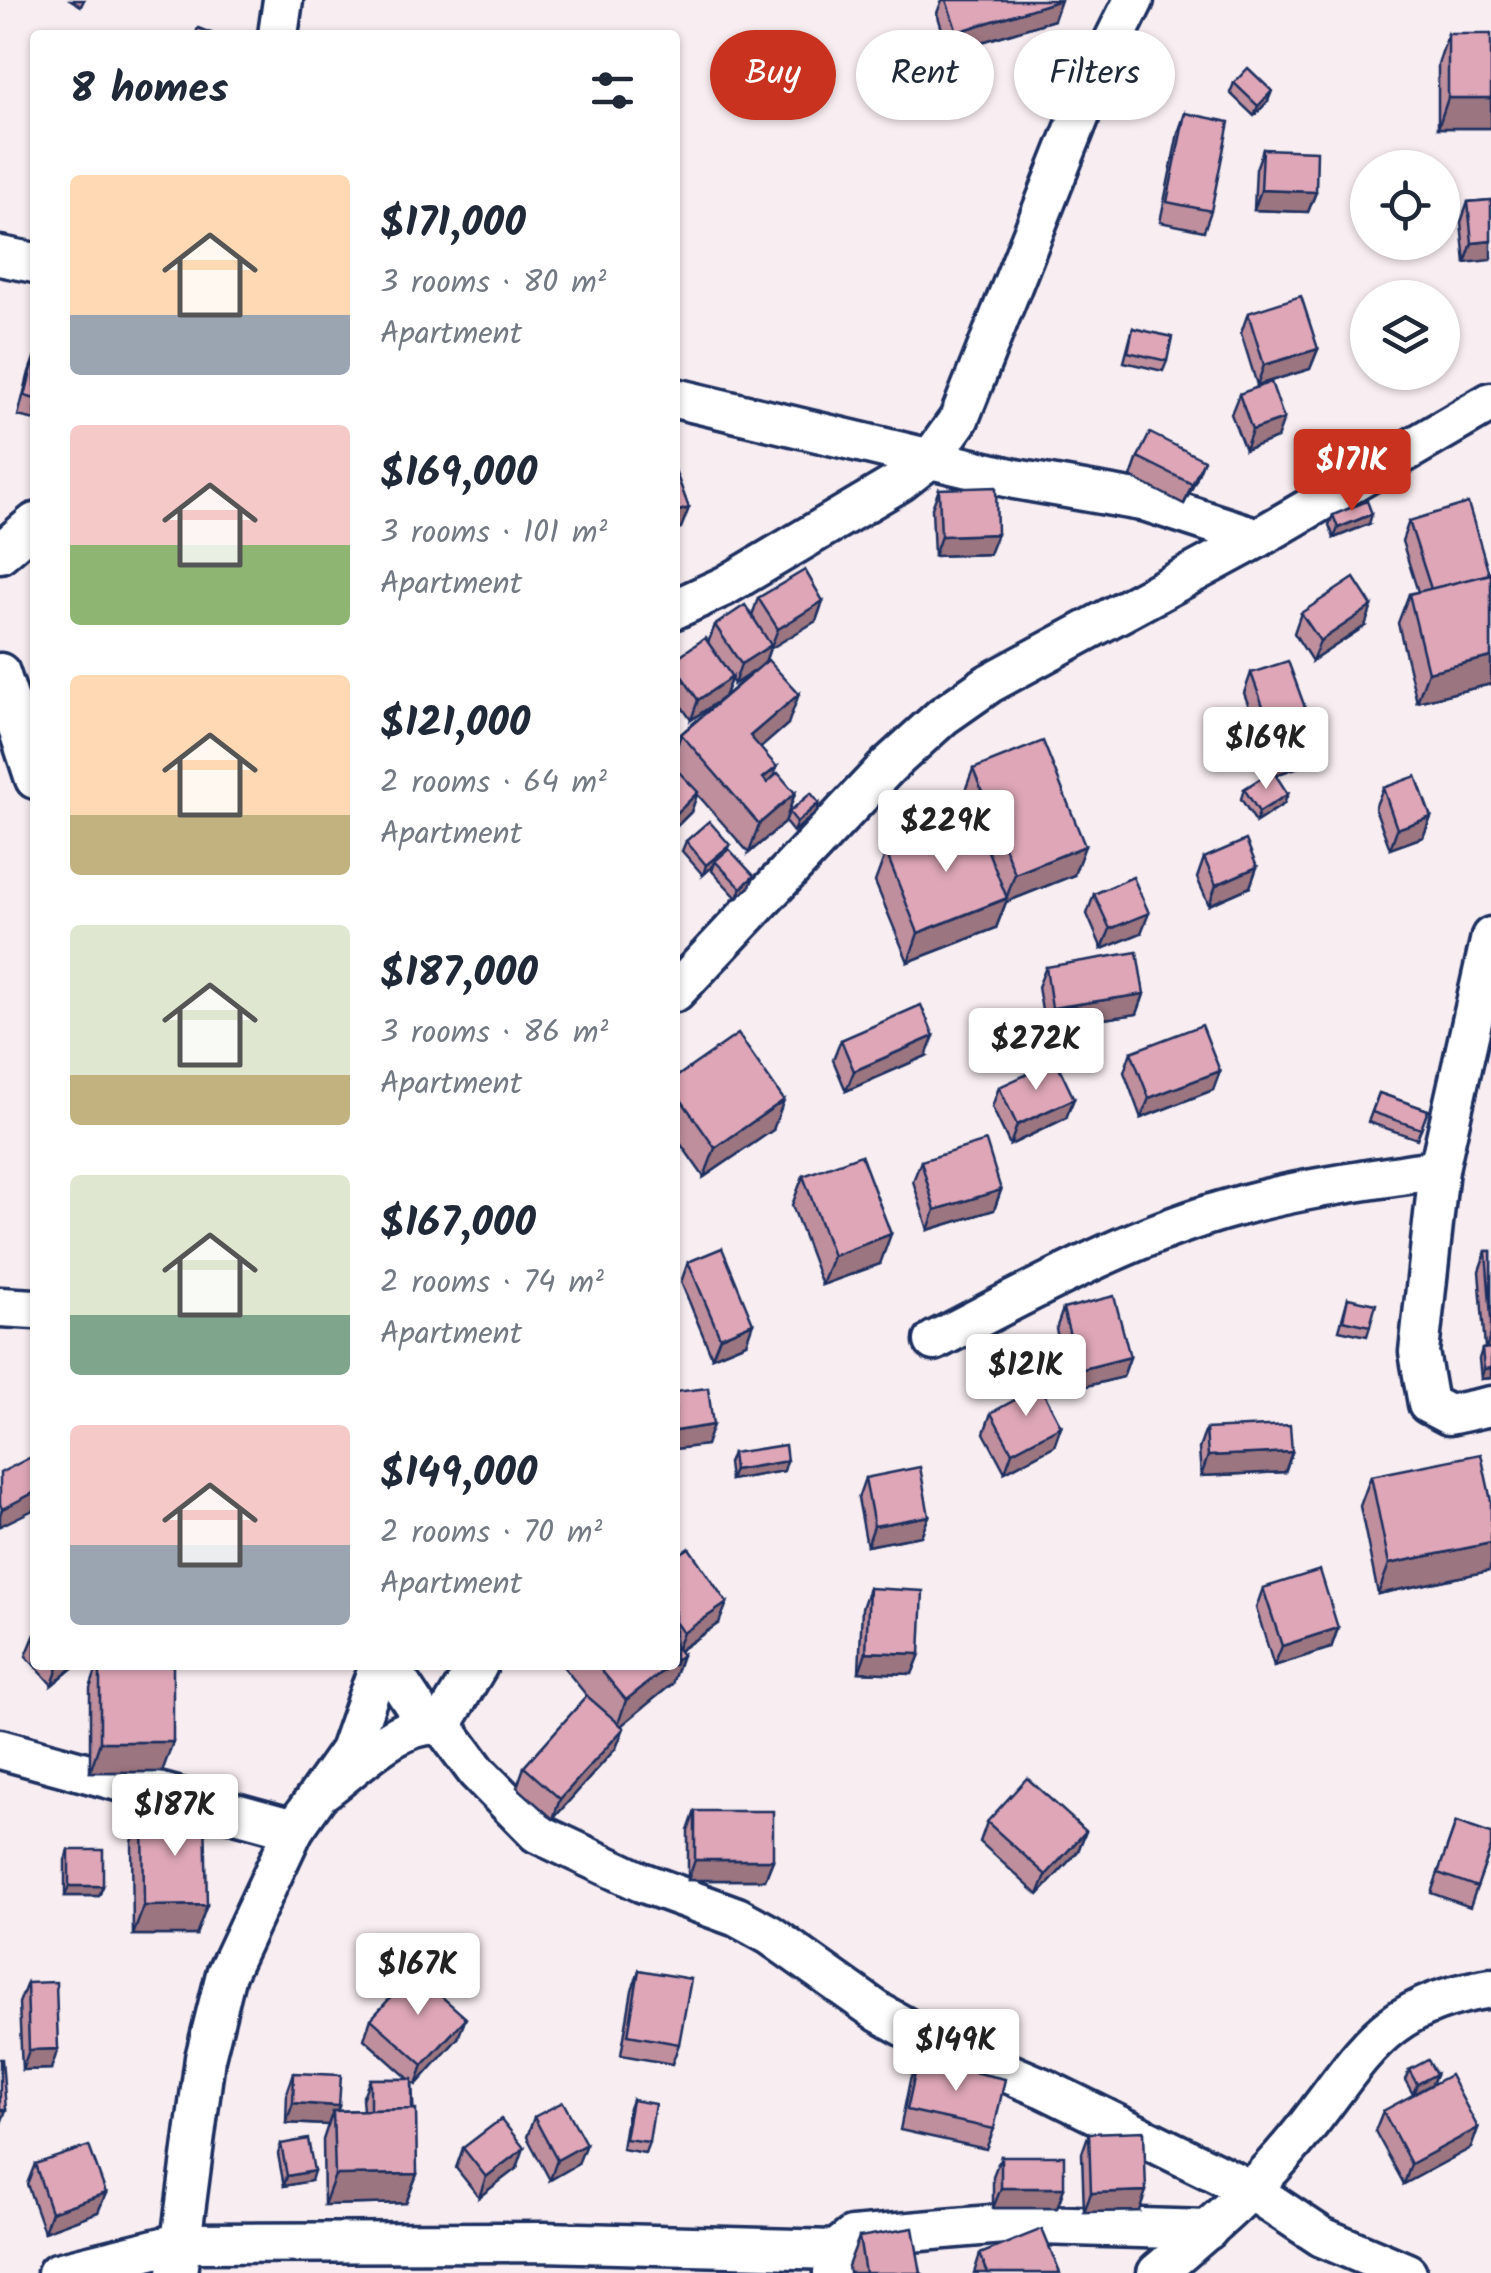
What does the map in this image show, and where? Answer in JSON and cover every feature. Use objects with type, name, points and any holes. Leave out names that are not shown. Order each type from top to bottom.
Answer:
[{"type":"street","points":[[279,30],[282,0]]},
{"type":"street","points":[[680,607],[816,532],[900,482],[931,458],[960,419],[1094,80],[1134,0]]},
{"type":"street","points":[[0,256],[30,262]]},
{"type":"street","points":[[680,399],[1015,479],[1147,502],[1258,538]]},
{"type":"street","points":[[680,987],[888,766],[943,716],[990,683],[1258,538],[1491,402]]},
{"type":"street","points":[[0,554],[30,527]]},
{"type":"street","points":[[0,674],[30,764]]},
{"type":"street","points":[[1491,936],[1439,1170],[1419,1352],[1428,1404],[1449,1415],[1491,1406]]},
{"type":"street","points":[[934,1341],[1103,1254],[1166,1229],[1304,1191],[1439,1170]]},
{"type":"street","points":[[0,1307],[30,1310]]},
{"type":"street","points":[[178,2258],[205,2058],[226,1974],[294,1829],[348,1751],[377,1670]]},
{"type":"street","points":[[392,1670],[434,1724],[537,1833],[641,1882],[736,1917],[770,1935],[856,1997],[921,2036],[1042,2088],[1251,2190],[1322,2237],[1391,2270]]},
{"type":"street","points":[[324,1790],[404,1732],[434,1724],[474,1670]]},
{"type":"street","points":[[0,1749],[294,1829]]},
{"type":"street","points":[[1157,2273],[1251,2190],[1382,2032],[1411,2009],[1445,1995],[1491,1988]]},
{"type":"street","points":[[57,2273],[178,2258],[542,2242],[834,2262],[852,2236],[1004,2224],[1208,2230]]},
{"type":"building","points":[[946,0],[1061,0],[964,30],[956,30]]},
{"type":"building","points":[[1448,34],[1491,34],[1491,98],[1448,98]]},
{"type":"building","points":[[1248,68],[1272,91],[1258,106],[1234,83]]},
{"type":"building","points":[[1185,113],[1229,122],[1211,211],[1167,202]]},
{"type":"building","points":[[1263,149],[1317,151],[1316,192],[1261,190]]},
{"type":"building","points":[[1491,200],[1491,241],[1472,243],[1468,202]]},
{"type":"building","points":[[1301,296],[1318,349],[1264,365],[1248,313]]},
{"type":"building","points":[[1133,328],[1172,337],[1167,361],[1128,352]]},
{"type":"building","points":[[1271,382],[1284,419],[1252,430],[1239,394]]},
{"type":"building","points":[[1150,433],[1204,460],[1192,484],[1138,457]]},
{"type":"building","points":[[680,484],[689,508],[680,511]]},
{"type":"building","points":[[996,487],[997,534],[941,536],[939,489]]},
{"type":"building","points":[[1367,501],[1372,514],[1338,528],[1333,515]]},
{"type":"building","points":[[1468,503],[1489,574],[1431,589],[1409,521]]},
{"type":"building","points":[[805,570],[823,601],[778,629],[758,598]]},
{"type":"building","points":[[1491,574],[1491,657],[1428,672],[1409,594]]},
{"type":"building","points":[[1354,578],[1372,606],[1320,641],[1301,613]]},
{"type":"building","points":[[745,605],[771,645],[741,664],[715,625]]},
{"type":"building","points":[[705,638],[732,677],[698,700],[680,673],[680,656]]},
{"type":"building","points":[[768,660],[799,694],[750,736],[777,767],[763,778],[767,783],[778,773],[795,793],[759,824],[681,734]]},
{"type":"building","points":[[1288,661],[1318,743],[1281,756],[1251,673]]},
{"type":"building","points":[[1043,741],[1085,846],[1015,874],[973,769]]},
{"type":"building","points":[[1273,771],[1288,794],[1259,812],[1244,789]]},
{"type":"building","points":[[680,773],[698,792],[680,810]]},
{"type":"building","points":[[1416,776],[1431,817],[1397,829],[1383,788]]},
{"type":"building","points":[[811,793],[819,803],[797,822],[789,812]]},
{"type":"building","points":[[974,817],[1007,898],[918,933],[886,852]]},
{"type":"building","points":[[709,821],[730,845],[706,865],[686,841]]},
{"type":"building","points":[[1246,840],[1257,867],[1216,885],[1204,858]]},
{"type":"building","points":[[729,849],[754,876],[741,888],[715,861]]},
{"type":"building","points":[[1133,877],[1149,913],[1110,929],[1094,894]]},
{"type":"building","points":[[1137,952],[1144,994],[1052,1008],[1046,967]]},
{"type":"building","points":[[921,1005],[934,1036],[854,1071],[841,1040]]},
{"type":"building","points":[[1202,1025],[1220,1071],[1149,1098],[1131,1052]]},
{"type":"building","points":[[738,1034],[784,1100],[715,1148],[680,1098],[680,1075]]},
{"type":"building","points":[[1056,1061],[1074,1099],[1017,1125],[999,1087]]},
{"type":"building","points":[[1379,1093],[1428,1110],[1421,1129],[1372,1112]]},
{"type":"building","points":[[986,1141],[1001,1190],[935,1210],[921,1161]]},
{"type":"building","points":[[861,1155],[891,1234],[833,1256],[803,1176]]},
{"type":"building","points":[[722,1248],[753,1323],[720,1337],[688,1262]]},
{"type":"building","points":[[1486,1251],[1491,1251],[1491,1317]]},
{"type":"building","points":[[1114,1296],[1130,1357],[1079,1370],[1063,1309]]},
{"type":"building","points":[[1348,1298],[1376,1304],[1370,1326],[1343,1320]]},
{"type":"building","points":[[1491,1348],[1491,1368],[1484,1369],[1482,1349]]},
{"type":"building","points":[[1040,1386],[1061,1426],[1012,1452],[991,1413]]},
{"type":"building","points":[[708,1388],[713,1425],[680,1430],[680,1391]]},
{"type":"building","points":[[1290,1425],[1292,1452],[1208,1456],[1206,1429]]},
{"type":"building","points":[[785,1445],[787,1461],[734,1470],[732,1453]]},
{"type":"building","points":[[1481,1454],[1491,1501],[1491,1543],[1389,1564],[1371,1476]]},
{"type":"building","points":[[30,1458],[30,1495],[2,1509],[0,1473]]},
{"type":"building","points":[[920,1467],[929,1516],[874,1526],[865,1478]]},
{"type":"building","points":[[689,1548],[727,1603],[683,1633],[680,1629],[680,1554]]},
{"type":"building","points":[[1320,1570],[1338,1628],[1282,1646],[1263,1588]]},
{"type":"building","points":[[869,1588],[923,1591],[920,1654],[866,1652]]},
{"type":"building","points":[[100,1670],[173,1670],[173,1742],[100,1742]]},
{"type":"building","points":[[601,1670],[664,1670],[626,1700]]},
{"type":"building","points":[[587,1696],[624,1728],[560,1799],[524,1767]]},
{"type":"building","points":[[1027,1778],[1086,1831],[1046,1875],[987,1822]]},
{"type":"building","points":[[695,1811],[773,1811],[773,1860],[695,1860]]},
{"type":"building","points":[[205,1812],[207,1905],[144,1906],[143,1813]]},
{"type":"building","points":[[1456,1822],[1491,1834],[1491,1847],[1477,1887],[1438,1873]]},
{"type":"building","points":[[69,1850],[103,1850],[103,1886],[69,1886]]},
{"type":"building","points":[[639,1970],[691,1979],[679,2044],[628,2035]]},
{"type":"building","points":[[414,1972],[466,2018],[423,2065],[371,2019]]},
{"type":"building","points":[[56,1982],[58,2049],[29,2050],[27,1983]]},
{"type":"building","points":[[2,2059],[6,2110],[0,2110]]},
{"type":"building","points":[[918,2060],[1005,2079],[994,2129],[907,2110]]},
{"type":"building","points":[[1428,2060],[1436,2074],[1417,2084],[1409,2070]]},
{"type":"building","points":[[294,2073],[341,2075],[339,2106],[293,2103]]},
{"type":"building","points":[[1450,2075],[1478,2128],[1411,2164],[1383,2111]]},
{"type":"building","points":[[370,2079],[412,2079],[412,2109],[370,2110]]},
{"type":"building","points":[[632,2100],[655,2104],[649,2142],[625,2139]]},
{"type":"building","points":[[563,2102],[586,2144],[557,2160],[534,2117]]},
{"type":"building","points":[[416,2109],[417,2174],[335,2175],[333,2111]]},
{"type":"building","points":[[501,2119],[524,2148],[486,2177],[463,2148]]},
{"type":"building","points":[[1144,2131],[1146,2191],[1091,2193],[1089,2133]]},
{"type":"building","points":[[308,2139],[314,2171],[287,2176],[281,2144]]},
{"type":"building","points":[[89,2146],[106,2193],[51,2212],[35,2164]]},
{"type":"building","points":[[1001,2156],[1064,2156],[1064,2188],[1001,2188]]},
{"type":"building","points":[[913,2228],[921,2273],[865,2273],[859,2237]]},
{"type":"building","points":[[1042,2229],[1060,2273],[988,2273],[980,2254]]}]
